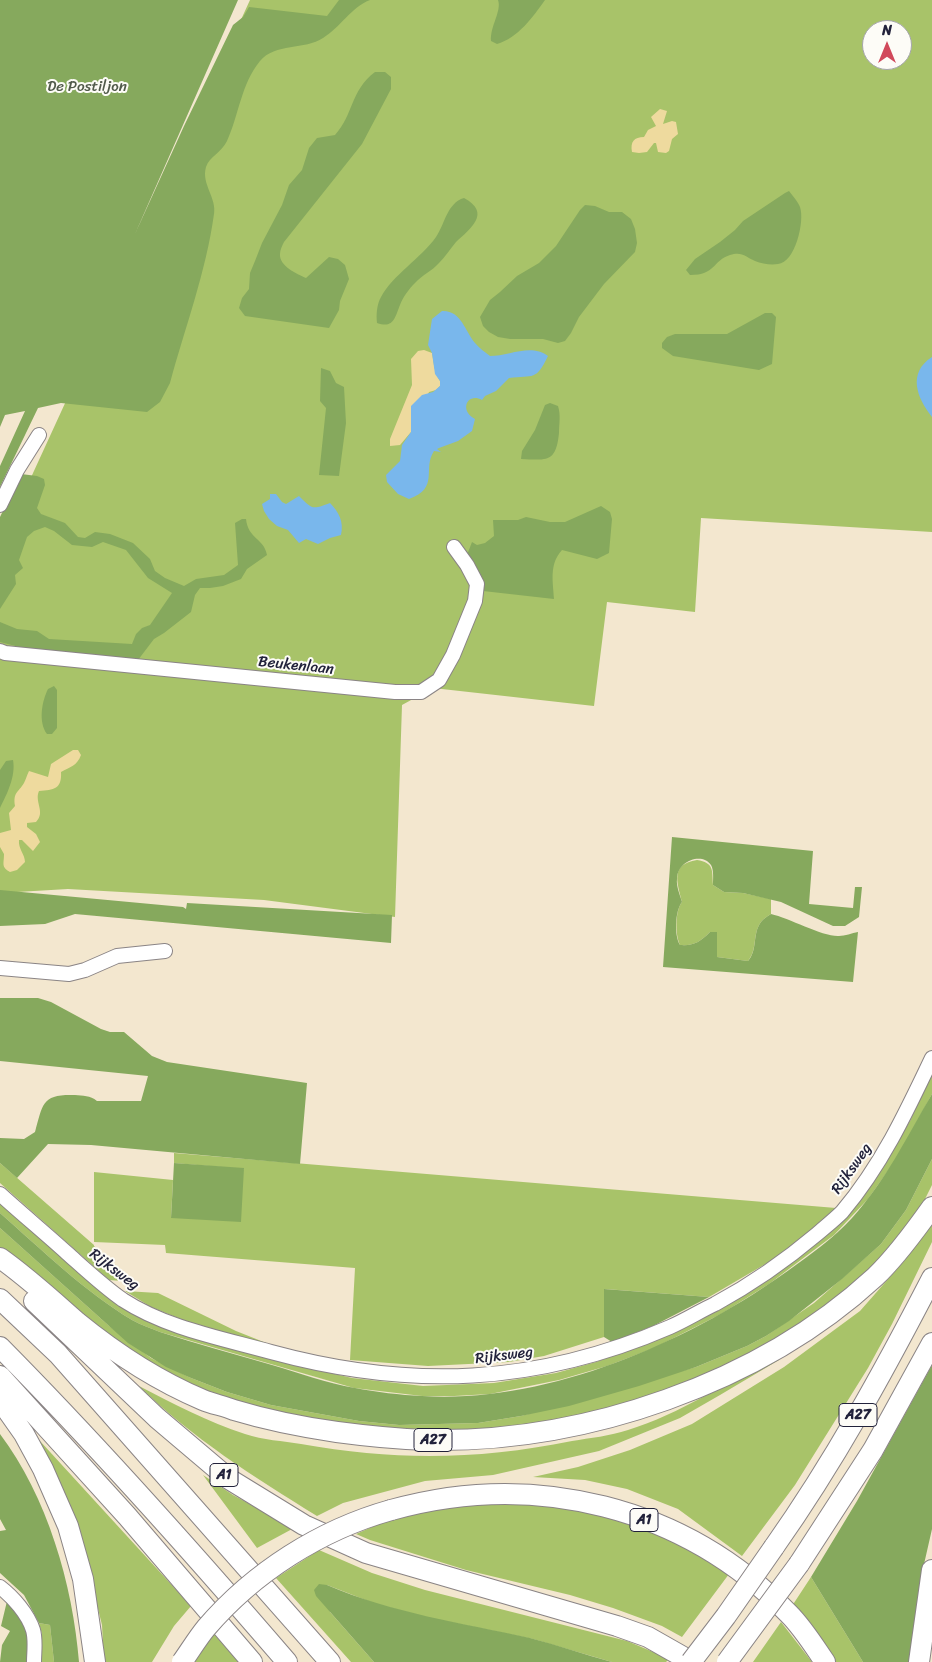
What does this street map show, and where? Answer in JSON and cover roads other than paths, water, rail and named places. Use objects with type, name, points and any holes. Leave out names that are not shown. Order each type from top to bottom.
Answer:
[{"type":"highway","name":"A27","points":[[0,1258],[19,1271],[79,1323],[113,1349],[149,1373],[205,1401],[250,1415],[367,1436],[427,1440],[482,1438],[526,1434],[598,1420],[668,1398],[749,1364],[786,1344],[819,1322],[877,1275],[932,1207]]},
{"type":"highway","name":"A1","points":[[0,1269],[157,1418],[229,1480],[304,1525],[366,1553],[503,1592],[558,1602],[610,1618],[645,1630],[674,1644],[704,1662]]},
{"type":"highway","name":"A27","points":[[503,1592],[538,1604],[609,1623],[648,1637],[692,1662],[808,1499],[845,1438],[932,1278]]},
{"type":"highway","points":[[0,1299],[58,1354],[330,1662]]},
{"type":"highway","name":"A27","points":[[727,1662],[800,1564],[873,1450],[932,1343]]},
{"type":"highway","points":[[0,1348],[44,1392],[220,1585],[287,1662]]},
{"type":"highway","points":[[0,1376],[127,1516],[252,1662]]},
{"type":"highway","points":[[0,1400],[24,1434],[43,1469],[68,1526],[83,1579],[95,1662]]},
{"type":"highway","name":"A1","points":[[182,1662],[206,1628],[272,1568],[304,1547],[338,1529],[364,1518],[444,1497],[503,1493],[549,1496],[592,1503],[665,1527],[695,1541],[726,1560],[762,1588],[790,1615],[825,1662]]},
{"type":"highway","points":[[920,1662],[932,1570]]},
{"type":"street","points":[[0,505],[17,470],[39,435]]},
{"type":"street","name":"Beukenlaan","points":[[0,651],[395,692],[421,692],[439,680],[475,601],[477,584],[467,565],[454,547]]},
{"type":"street","points":[[0,968],[69,974],[85,970],[117,956],[165,951]]},
{"type":"street","name":"Rijksweg","points":[[0,1194],[90,1274],[124,1300],[157,1317],[186,1328],[309,1362],[384,1374],[438,1377],[476,1376],[535,1370],[628,1344],[673,1326],[742,1290],[794,1254],[840,1215],[872,1174],[899,1128],[932,1058]]},
{"type":"street","points":[[0,1587],[9,1594],[33,1630],[34,1662]]},
{"type":"water","points":[[442,311],[454,314],[462,322],[475,343],[490,356],[527,350],[541,352],[548,356],[537,373],[529,376],[509,378],[496,391],[485,396],[482,400],[472,398],[469,400],[466,407],[467,412],[475,419],[472,431],[458,441],[437,449],[441,452],[434,451],[429,465],[427,484],[418,495],[409,499],[398,494],[387,482],[386,475],[400,461],[402,445],[411,432],[411,406],[422,395],[433,392],[440,386],[440,381],[435,374],[432,353],[428,345],[432,319]]},
{"type":"water","points":[[932,357],[932,417],[922,402],[917,386],[917,378],[919,370],[924,363]]},
{"type":"water","points":[[270,494],[276,494],[286,504],[299,496],[313,507],[330,503],[340,518],[342,526],[341,535],[318,544],[306,539],[299,543],[288,530],[277,526],[269,519],[264,511],[262,504],[270,499]]},
{"type":"park label","name":"De Postiljon","points":[[87,87]]}]
